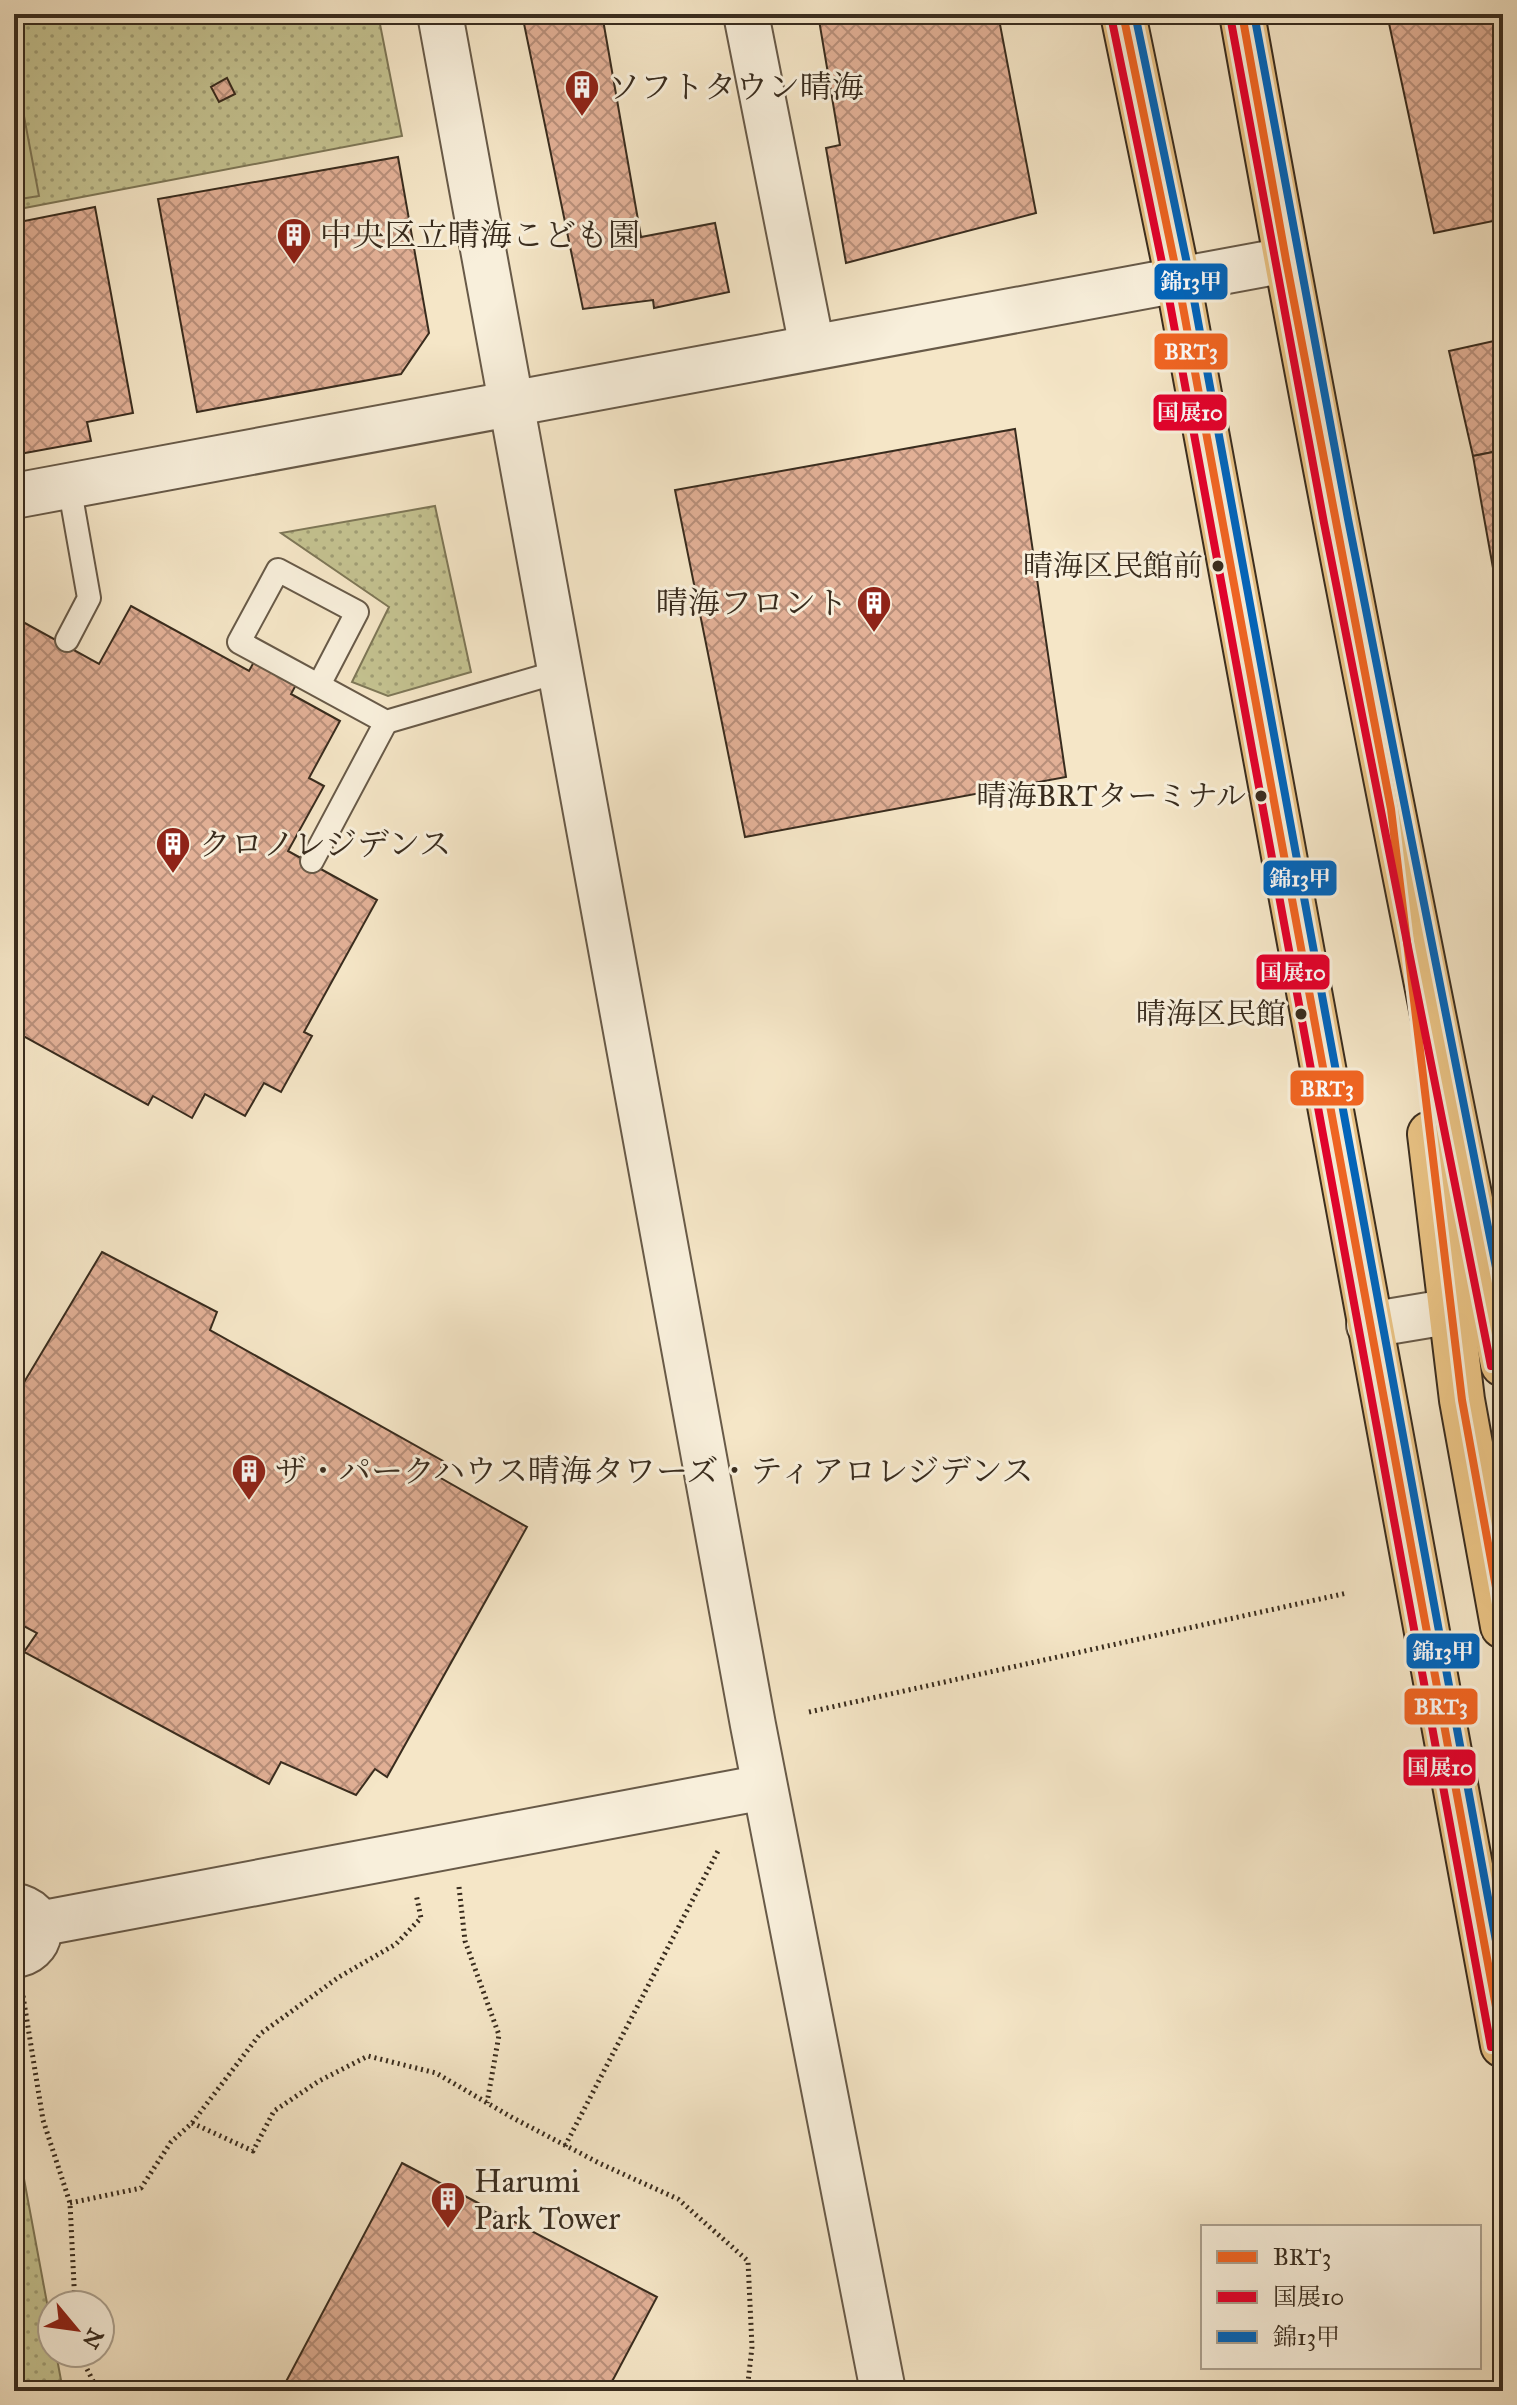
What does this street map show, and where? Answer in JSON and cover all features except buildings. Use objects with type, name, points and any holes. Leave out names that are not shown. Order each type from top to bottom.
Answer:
[{"type":"main road","points":[[1123,14],[1178,280],[1503,2045]]},
{"type":"main road","points":[[1242,14],[1482,1306],[1503,1364]]},
{"type":"main road","points":[[1482,1306],[1462,1400],[1503,1626]]},
{"type":"street","points":[[440,14],[764,1787],[883,2391]]},
{"type":"street","points":[[746,14],[812,347]]},
{"type":"street","points":[[14,496],[1286,260]]},
{"type":"street","points":[[1369,1325],[1482,1306]]},
{"type":"street","points":[[22,1944],[764,1787]]},
{"type":"lane","points":[[67,640],[89,598],[69,485]]},
{"type":"lane","points":[[319,685],[357,612],[278,570],[239,642],[386,722],[561,671]]},
{"type":"lane","points":[[312,861],[386,722]]},
{"type":"path","points":[[809,1712],[1347,1593]]},
{"type":"path","points":[[565,2146],[719,1849]]},
{"type":"path","points":[[458,1880],[465,1941],[499,2035],[487,2103]]},
{"type":"path","points":[[70,2203],[141,2188],[171,2142],[192,2123],[260,2034],[339,1977],[396,1944],[421,1918],[415,1890]]},
{"type":"path","points":[[22,1944],[43,2120],[70,2203],[74,2289]]},
{"type":"path","points":[[192,2123],[253,2151],[274,2111],[319,2081],[368,2056],[436,2073],[565,2146],[678,2199],[748,2261],[752,2347],[747,2391]]},
{"type":"path","points":[[87,2369],[98,2391]]},
{"type":"shaded area","points":[[14,14],[378,14],[402,136],[14,210]]},
{"type":"shaded area","points":[[14,63],[39,196],[14,200]]},
{"type":"shaded area","points":[[435,506],[471,672],[388,696],[352,682],[389,607],[281,533]]},
{"type":"shaded area","points":[[14,2125],[44,2289],[36,2289],[36,2369],[59,2369],[63,2391],[14,2391]]},
{"type":"transit line","name":"BRT3","points":[[1123,14],[1178,280],[1503,2045]]},
{"type":"transit line","name":"錦13甲","points":[[1135,14],[1190,278],[1503,1979]]},
{"type":"transit line","name":"BRT3","points":[[1242,14],[1391,809],[1462,1400],[1503,1626]]},
{"type":"transit line","name":"錦13甲","points":[[1254,14],[1348,519],[1503,1303]]},
{"type":"transit line","name":"国展10","points":[[1111,16],[1166,282],[1491,2047]]},
{"type":"transit line","name":"国展10","points":[[1230,16],[1324,523],[1491,1366]]},
{"type":"place","name":"ソフトタウン晴海","points":[[582,118]]},
{"type":"place","name":"中央区立晴海こども園","points":[[294,266]]},
{"type":"place","name":"晴海区民館前","points":[[1218,566]]},
{"type":"place","name":"晴海フロント","points":[[874,634]]},
{"type":"place","name":"晴海BRTターミナル","points":[[1261,796]]},
{"type":"place","name":"クロノレジデンス","points":[[173,875]]},
{"type":"place","name":"晴海区民館","points":[[1301,1014]]},
{"type":"place","name":"ザ・パークハウス晴海タワーズ・ティアロレジデンス","points":[[249,1502]]},
{"type":"place","name":"Harumi Park Tower","points":[[448,2230]]}]
